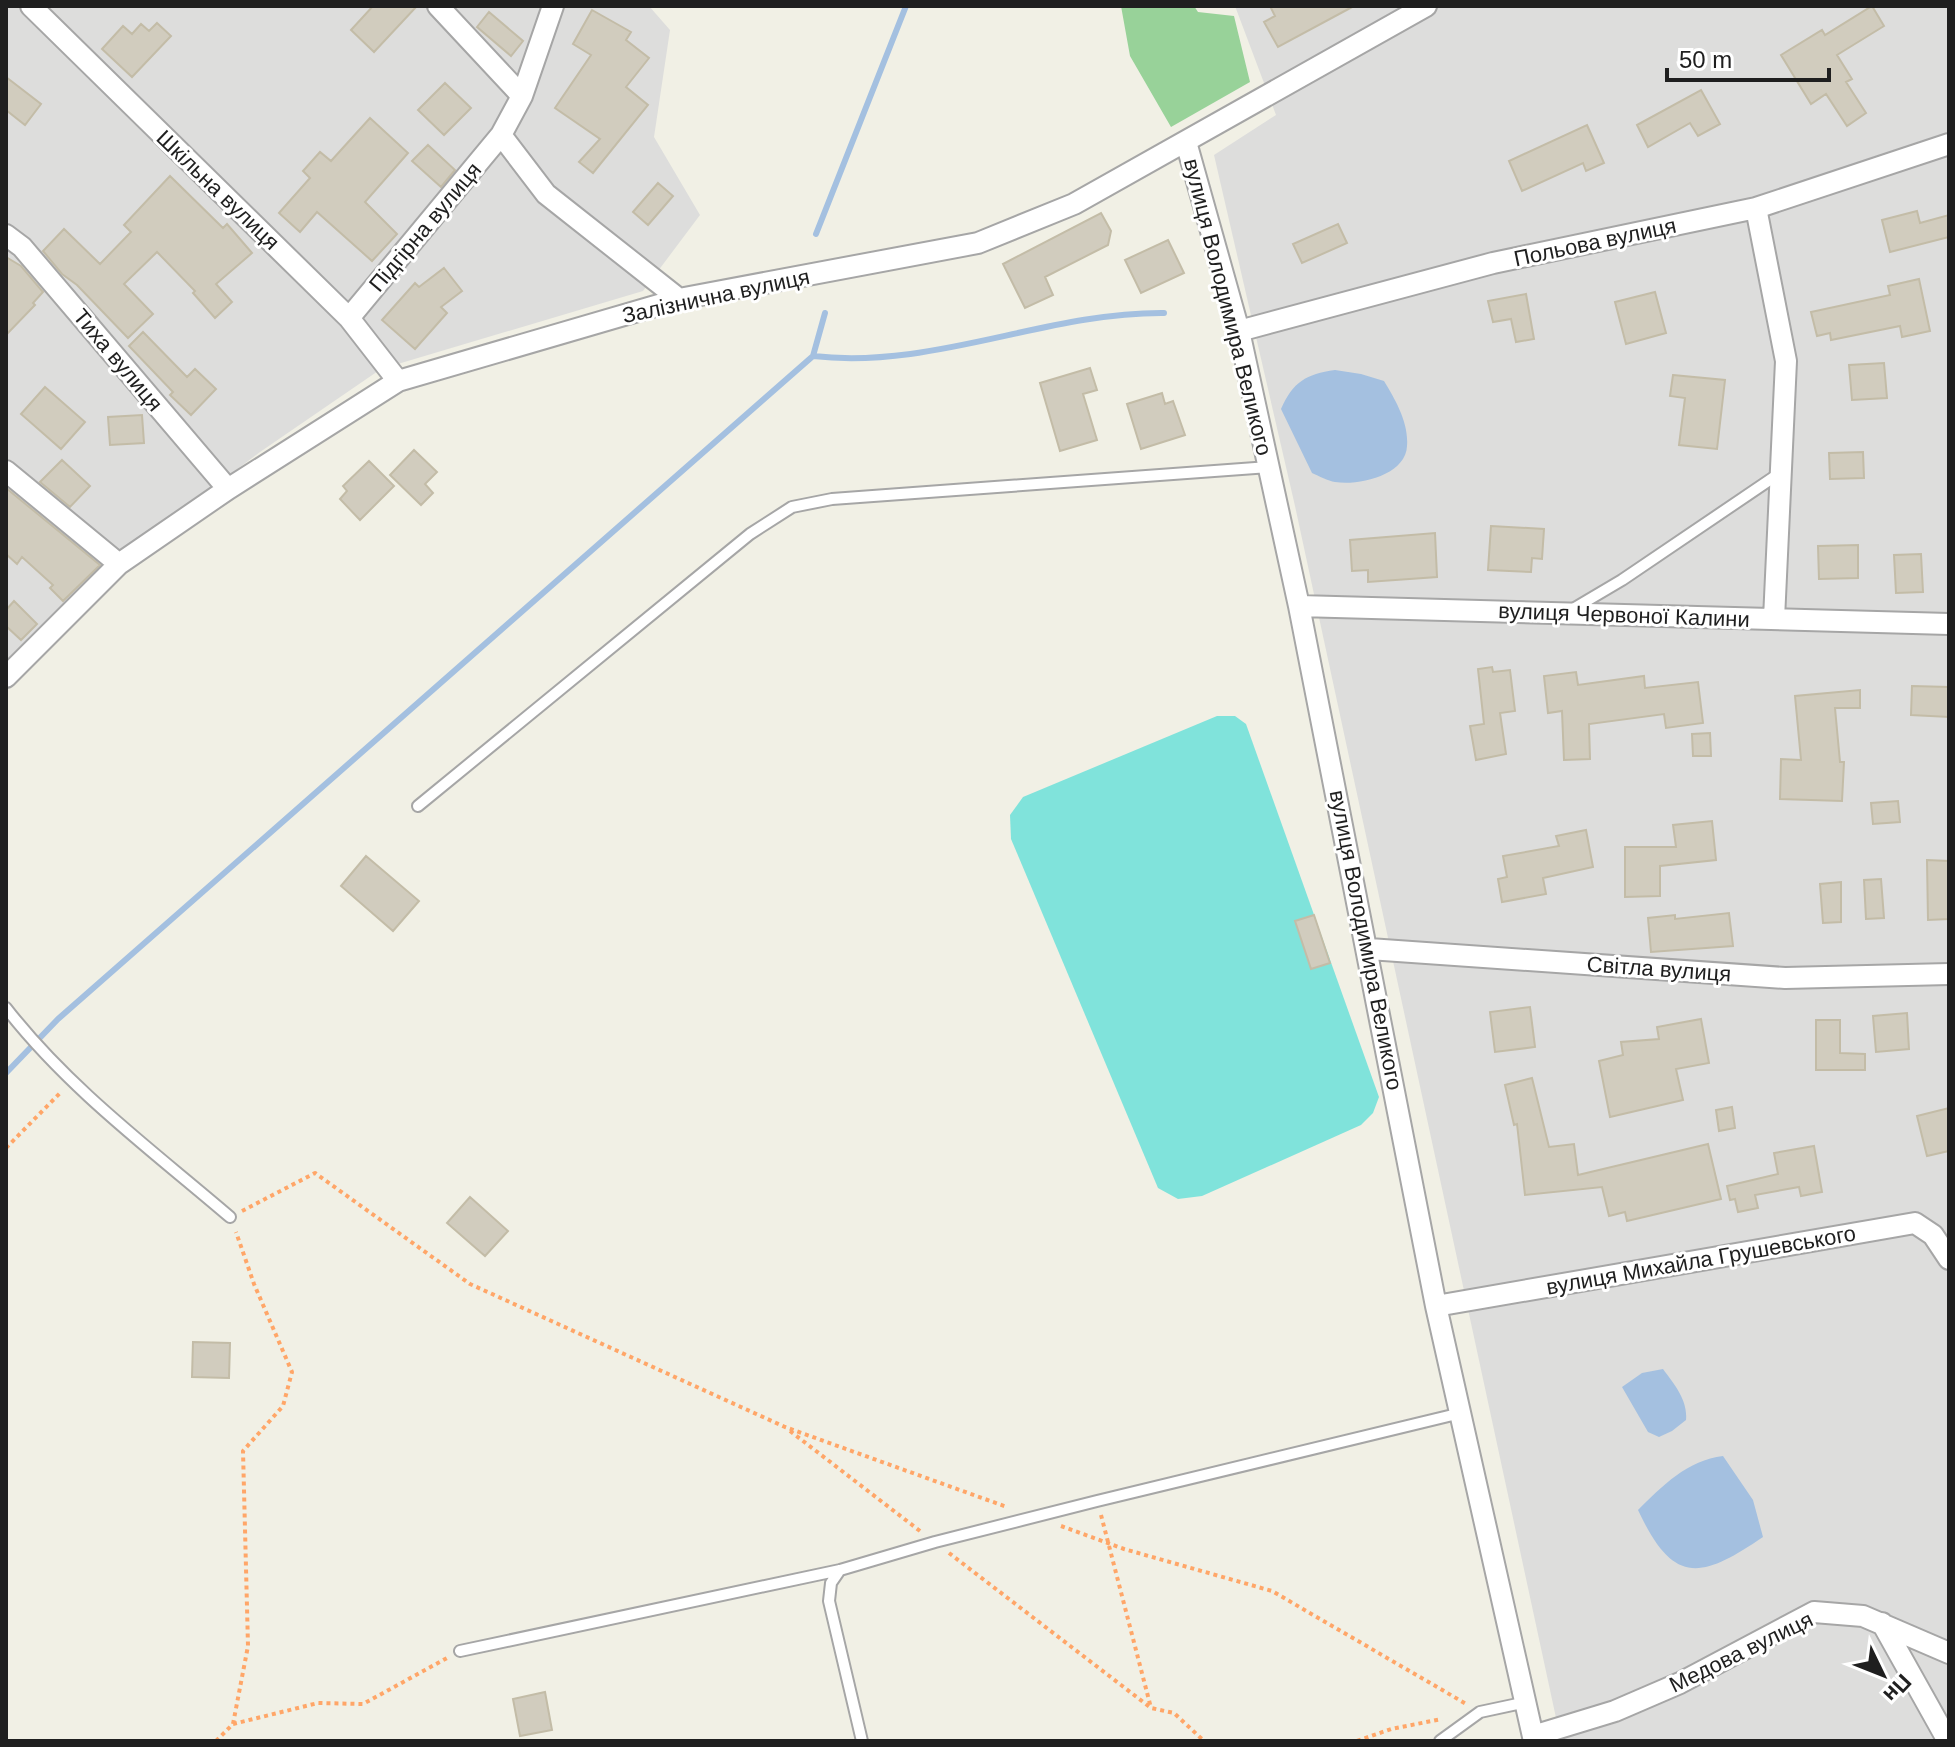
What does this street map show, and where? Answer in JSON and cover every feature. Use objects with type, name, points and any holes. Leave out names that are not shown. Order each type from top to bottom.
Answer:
[{"type":"street","name":"Шкільна вулиця","points":[[31,6],[349,318],[398,381]]},
{"type":"street","points":[[438,6],[522,96]]},
{"type":"street","name":"Підгірна вулиця","points":[[349,318],[501,135],[522,96],[553,6]]},
{"type":"street","name":"Залізнична вулиця","points":[[6,677],[119,564],[228,489],[398,381],[679,299],[978,243],[1074,204],[1426,6]]},
{"type":"street","points":[[501,135],[546,194],[679,299]]},
{"type":"street","name":"вулиця Володимира Великого","points":[[1186,142],[1239,331],[1269,467],[1369,949],[1436,1306],[1534,1738]]},
{"type":"street","name":"Польова вулиця","points":[[1239,331],[1493,263],[1756,208],[1949,144]]},
{"type":"street","points":[[1756,208],[1786,361],[1774,619]]},
{"type":"street","name":"Тиха вулиця","points":[[6,235],[22,247],[228,489]]},
{"type":"street","points":[[6,471],[119,564]]},
{"type":"street","name":"вулиця Червоної Калини","points":[[1299,606],[1949,624]]},
{"type":"street","name":"Світла вулиця","points":[[1369,949],[1785,978],[1949,974]]},
{"type":"street","name":"вулиця Михайла Грушевського","points":[[1436,1306],[1915,1223],[1933,1235],[1949,1259]]},
{"type":"street","name":"Медова вулиця","points":[[1534,1738],[1615,1711],[1680,1683],[1814,1612],[1863,1616],[1949,1653]]},
{"type":"street","points":[[1882,1623],[1948,1741]]},
{"type":"lane","points":[[418,806],[750,534],[792,507],[832,499],[1269,467]]},
{"type":"lane","points":[[1565,614],[1622,580],[1781,471]]},
{"type":"lane","points":[[6,1008],[34,1044],[71,1081],[230,1217]]},
{"type":"lane","points":[[460,1651],[840,1570],[935,1542],[1097,1501],[1461,1413]]},
{"type":"lane","points":[[840,1570],[831,1583],[829,1601],[862,1741]]},
{"type":"lane","points":[[1440,1741],[1480,1712],[1527,1702]]},
{"type":"path","points":[[6,1148],[71,1081]]},
{"type":"path","points":[[233,1724],[248,1646],[243,1451],[283,1406],[292,1372],[254,1284],[230,1217],[315,1173],[470,1284],[785,1427],[1108,1543],[1272,1591],[1480,1712]]},
{"type":"path","points":[[785,1427],[1151,1708],[1174,1713],[1204,1741]]},
{"type":"path","points":[[1097,1501],[1151,1708]]},
{"type":"path","points":[[216,1741],[233,1724],[318,1703],[363,1704],[460,1651]]},
{"type":"path","points":[[1357,1741],[1391,1729],[1480,1712]]},
{"type":"shaded area","points":[[6,6],[649,6],[670,30],[654,137],[700,215],[643,291],[381,369],[260,452],[108,567],[6,666]]},
{"type":"shaded area","points":[[1235,6],[1949,6],[1949,1741],[1561,1741],[1295,506],[1214,155],[1276,115]]},
{"type":"shaded area","points":[[1335,370],[1384,381],[1400,412],[1407,437],[1405,456],[1399,464],[1380,476],[1345,483],[1312,473],[1281,409],[1290,392],[1302,381]]},
{"type":"shaded area","points":[[1217,716],[1235,716],[1246,724],[1379,1097],[1373,1113],[1361,1125],[1202,1196],[1178,1199],[1158,1188],[1011,839],[1010,815],[1023,797]]},
{"type":"shaded area","points":[[1663,1369],[1683,1399],[1686,1420],[1659,1437],[1648,1432],[1622,1387],[1642,1373]]},
{"type":"shaded area","points":[[1723,1456],[1753,1500],[1763,1537],[1722,1561],[1705,1567],[1690,1568],[1676,1563],[1663,1552],[1638,1510],[1666,1483],[1687,1469],[1710,1458]]},
{"type":"green space","points":[[1121,6],[1194,6],[1198,12],[1234,16],[1250,82],[1171,127],[1130,56]]},
{"type":"building","points":[[373,6],[417,6],[374,52],[351,30]]},
{"type":"building","points":[[1270,6],[1354,6],[1278,47],[1264,22],[1275,16]]},
{"type":"building","points":[[1872,6],[1884,26],[1837,55],[1852,79],[1846,82],[1866,113],[1847,126],[1826,94],[1811,104],[1781,55],[1822,30],[1825,35]]},
{"type":"building","points":[[592,10],[631,32],[626,40],[649,58],[626,87],[648,105],[593,173],[579,162],[600,139],[555,108],[591,55],[573,44]]},
{"type":"building","points":[[489,12],[523,41],[511,56],[477,27]]},
{"type":"building","points":[[157,23],[171,36],[132,77],[102,49],[123,26],[132,34],[141,24],[149,31]]},
{"type":"building","points":[[6,77],[41,104],[25,125],[6,110]]},
{"type":"building","points":[[445,83],[471,108],[444,135],[418,110]]},
{"type":"building","points":[[1701,90],[1720,124],[1698,136],[1690,123],[1648,147],[1637,125]]},
{"type":"building","points":[[370,118],[408,153],[365,202],[397,234],[372,261],[317,212],[300,232],[279,213],[310,178],[303,171],[320,152],[331,161]]},
{"type":"building","points":[[1587,125],[1604,163],[1586,171],[1583,163],[1522,191],[1509,161]]},
{"type":"building","points":[[428,145],[455,170],[441,187],[412,161]]},
{"type":"building","points":[[170,176],[223,228],[227,224],[252,253],[216,284],[232,302],[215,318],[193,293],[195,291],[157,252],[124,284],[153,314],[128,338],[77,285],[62,274],[43,251],[64,229],[100,264],[131,232],[124,225]]},
{"type":"building","points":[[658,183],[673,196],[648,225],[633,212]]},
{"type":"building","points":[[1917,211],[1920,223],[1949,215],[1949,237],[1890,252],[1882,220]]},
{"type":"building","points":[[1101,213],[1111,231],[1108,245],[1045,277],[1053,295],[1025,308],[1003,264]]},
{"type":"building","points":[[1338,224],[1347,243],[1302,263],[1293,244]]},
{"type":"building","points":[[1168,240],[1184,273],[1141,293],[1125,260]]},
{"type":"building","points":[[6,257],[21,266],[43,292],[33,303],[35,305],[6,335]]},
{"type":"building","points":[[444,268],[462,291],[441,307],[447,313],[415,349],[382,320],[415,283],[419,287]]},
{"type":"building","points":[[1919,279],[1930,331],[1902,337],[1900,326],[1831,340],[1830,333],[1817,336],[1811,312],[1890,295],[1888,286]]},
{"type":"building","points":[[1655,292],[1666,333],[1626,344],[1615,302]]},
{"type":"building","points":[[1526,294],[1534,339],[1516,342],[1511,319],[1493,322],[1488,301]]},
{"type":"building","points":[[143,332],[187,377],[195,369],[216,389],[191,415],[129,346]]},
{"type":"building","points":[[1884,363],[1887,398],[1852,400],[1849,365]]},
{"type":"building","points":[[1090,368],[1097,390],[1083,394],[1097,440],[1060,451],[1040,383]]},
{"type":"building","points":[[1673,375],[1725,380],[1717,449],[1679,445],[1685,398],[1670,396]]},
{"type":"building","points":[[45,387],[85,422],[61,449],[21,414]]},
{"type":"building","points":[[1162,393],[1165,404],[1173,401],[1185,435],[1141,449],[1127,404]]},
{"type":"building","points":[[142,415],[144,443],[110,445],[108,417]]},
{"type":"building","points":[[414,450],[437,472],[425,484],[433,493],[421,505],[390,475]]},
{"type":"building","points":[[1863,452],[1864,478],[1830,479],[1829,453]]},
{"type":"building","points":[[62,460],[90,486],[70,507],[40,482]]},
{"type":"building","points":[[369,461],[394,486],[360,520],[340,499],[347,491],[343,486]]},
{"type":"building","points":[[6,488],[100,565],[63,601],[50,588],[53,585],[22,557],[17,564],[6,554]]},
{"type":"building","points":[[1491,526],[1544,529],[1542,559],[1532,558],[1531,572],[1488,570]]},
{"type":"building","points":[[1435,533],[1437,577],[1368,582],[1368,570],[1352,571],[1350,540]]},
{"type":"building","points":[[1858,545],[1858,578],[1819,579],[1818,546]]},
{"type":"building","points":[[1921,554],[1923,592],[1896,593],[1894,555]]},
{"type":"building","points":[[14,601],[37,624],[21,640],[6,626],[6,610]]},
{"type":"building","points":[[1492,667],[1493,672],[1510,670],[1515,711],[1500,713],[1506,754],[1476,760],[1470,726],[1484,724],[1478,669]]},
{"type":"building","points":[[1576,672],[1578,685],[1644,676],[1645,688],[1698,682],[1703,723],[1666,728],[1664,714],[1589,724],[1590,759],[1564,760],[1562,711],[1548,713],[1544,676]]},
{"type":"building","points":[[1912,686],[1949,687],[1949,717],[1911,715]]},
{"type":"building","points":[[1860,690],[1860,708],[1835,708],[1840,762],[1844,762],[1842,801],[1780,799],[1781,759],[1801,760],[1795,696]]},
{"type":"building","points":[[1710,733],[1711,756],[1693,756],[1692,734]]},
{"type":"building","points":[[1898,801],[1900,822],[1873,824],[1871,803]]},
{"type":"building","points":[[1712,821],[1716,860],[1660,866],[1660,896],[1625,897],[1625,847],[1676,847],[1673,825]]},
{"type":"building","points":[[1586,830],[1593,867],[1543,878],[1546,894],[1502,902],[1498,879],[1507,877],[1503,856],[1559,846],[1556,836]]},
{"type":"building","points":[[366,856],[419,901],[393,931],[341,886]]},
{"type":"building","points":[[1927,860],[1949,861],[1949,919],[1928,920]]},
{"type":"building","points":[[1881,879],[1884,918],[1866,919],[1864,880]]},
{"type":"building","points":[[1841,882],[1841,922],[1823,923],[1820,884]]},
{"type":"building","points":[[1729,913],[1733,946],[1651,952],[1648,918],[1675,915],[1675,919]]},
{"type":"building","points":[[1314,915],[1330,963],[1311,969],[1295,921]]},
{"type":"building","points":[[1530,1007],[1535,1047],[1495,1052],[1490,1012]]},
{"type":"building","points":[[1907,1013],[1909,1049],[1876,1052],[1873,1016]]},
{"type":"building","points":[[1701,1019],[1709,1063],[1676,1069],[1683,1100],[1610,1117],[1599,1061],[1623,1055],[1621,1042],[1659,1039],[1657,1027]]},
{"type":"building","points":[[1816,1020],[1840,1020],[1840,1053],[1865,1054],[1865,1070],[1816,1070]]},
{"type":"building","points":[[1532,1078],[1549,1147],[1574,1144],[1578,1175],[1708,1144],[1721,1199],[1627,1221],[1625,1212],[1609,1216],[1602,1187],[1525,1195],[1517,1124],[1514,1125],[1505,1085]]},
{"type":"building","points":[[1732,1107],[1735,1128],[1719,1131],[1716,1110]]},
{"type":"building","points":[[1949,1108],[1949,1151],[1927,1156],[1917,1116]]},
{"type":"building","points":[[1814,1146],[1822,1192],[1801,1196],[1799,1187],[1755,1195],[1758,1208],[1738,1212],[1735,1199],[1730,1200],[1727,1186],[1778,1174],[1774,1153]]},
{"type":"building","points":[[470,1197],[508,1231],[485,1256],[447,1223]]},
{"type":"building","points":[[193,1342],[230,1343],[229,1378],[192,1377]]},
{"type":"building","points":[[545,1692],[552,1730],[520,1736],[513,1699]]},
{"type":"waterway","points":[[816,234],[906,6]]},
{"type":"waterway","points":[[6,1073],[58,1019],[813,356],[825,313]]},
{"type":"waterway","points":[[813,356],[858,358],[902,355],[1076,321],[1164,313]]}]
